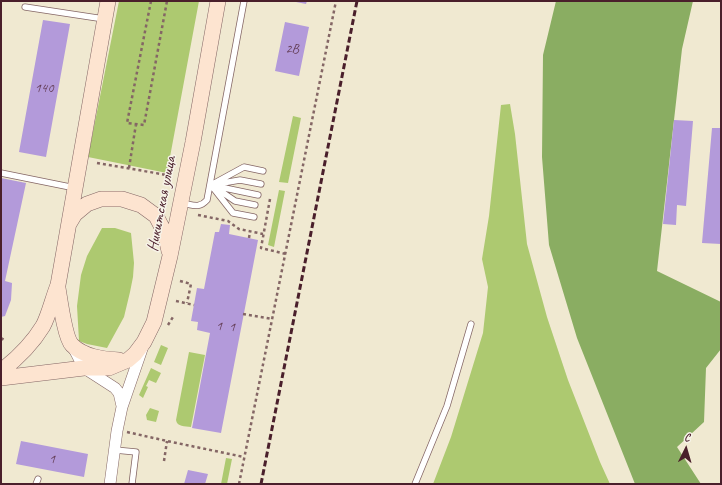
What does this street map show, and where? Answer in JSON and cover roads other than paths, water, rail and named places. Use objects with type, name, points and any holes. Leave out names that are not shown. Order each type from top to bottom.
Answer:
[{"type":"main road","points":[[1,371],[30,346],[43,325],[58,285],[108,1]]},
{"type":"main road","name":"Никитская улица","points":[[1,378],[84,368],[109,368],[128,360],[135,354],[144,342],[154,322],[170,256],[218,1]]},
{"type":"main road","points":[[68,227],[76,214],[87,204],[101,199],[122,199],[141,205],[156,216],[165,233],[170,256]]},
{"type":"main road","points":[[58,285],[62,313],[71,344],[82,353],[95,357],[128,360]]},
{"type":"street","points":[[110,484],[114,450],[122,407],[144,342]]},
{"type":"street","points":[[71,344],[84,368],[116,388],[119,393],[122,407]]},
{"type":"lane","points":[[181,203],[198,206],[207,200],[244,1]]},
{"type":"lane","points":[[25,7],[104,20]]},
{"type":"lane","points":[[211,185],[244,167],[263,171]]},
{"type":"lane","points":[[1,173],[75,188]]},
{"type":"lane","points":[[211,185],[240,180],[260,184]]},
{"type":"lane","points":[[211,185],[258,195]]},
{"type":"lane","points":[[211,185],[235,202],[255,205]]},
{"type":"lane","points":[[211,185],[232,213],[254,217]]},
{"type":"lane","points":[[415,484],[447,406],[471,324]]},
{"type":"lane","points":[[114,450],[136,452],[132,484]]},
{"type":"railway","points":[[261,484],[357,1]]}]
